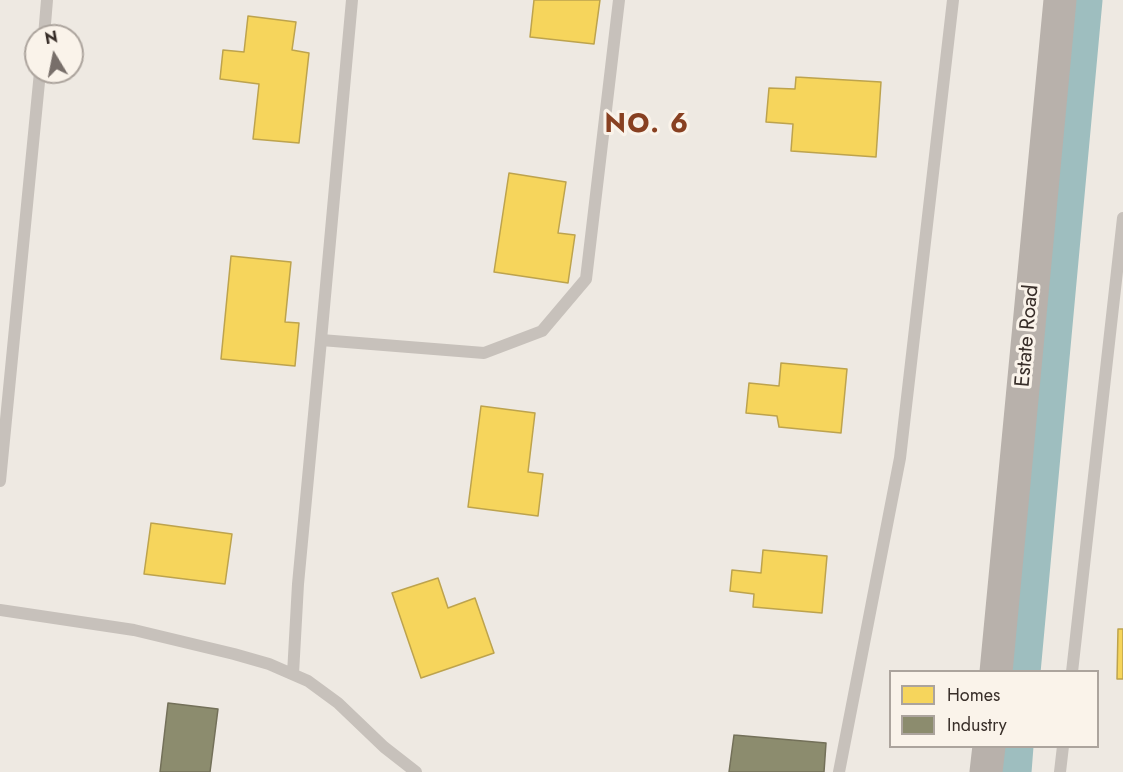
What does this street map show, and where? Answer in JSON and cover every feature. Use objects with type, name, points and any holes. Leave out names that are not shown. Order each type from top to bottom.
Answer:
[{"type":"street","name":"Estate Road","points":[[996,670],[1060,0]]},
{"type":"street","points":[[986,772],[989,748]]},
{"type":"lane","points":[[45,24],[47,0]]},
{"type":"lane","points":[[293,674],[298,585],[352,0]]},
{"type":"lane","points":[[321,340],[484,353],[542,331],[586,279],[619,0]]},
{"type":"lane","points":[[839,772],[900,458],[953,0]]},
{"type":"lane","points":[[0,481],[39,84]]},
{"type":"lane","points":[[1072,670],[1123,218]]},
{"type":"lane","points":[[0,610],[134,630],[269,664],[308,681],[416,772]]},
{"type":"lane","points":[[1060,772],[1063,748]]},
{"type":"building: Homes","points":[[534,0],[600,0],[594,44],[530,37]]},
{"type":"building: Homes","points":[[248,16],[296,22],[292,50],[309,53],[299,143],[253,139],[259,84],[220,79],[223,50],[244,52]]},
{"type":"building: Homes","points":[[796,77],[881,82],[876,157],[791,151],[793,124],[766,122],[769,88],[795,89]]},
{"type":"building: Homes","points":[[509,173],[566,182],[558,233],[575,235],[568,283],[494,272]]},
{"type":"building: Homes","points":[[231,256],[291,262],[285,322],[299,323],[295,366],[221,359]]},
{"type":"building: Homes","points":[[781,363],[847,369],[841,433],[779,427],[777,416],[746,413],[749,383],[779,386]]},
{"type":"building: Homes","points":[[481,406],[535,413],[528,472],[543,474],[538,516],[468,507]]},
{"type":"building: Homes","points":[[151,523],[232,534],[225,584],[144,574]]},
{"type":"building: Homes","points":[[763,550],[827,556],[822,613],[753,607],[754,594],[730,591],[732,570],[761,573]]},
{"type":"building: Homes","points":[[438,578],[448,608],[475,598],[494,653],[421,678],[392,593]]},
{"type":"building: Homes","points":[[1118,629],[1123,629],[1123,679],[1117,679]]},
{"type":"building: Industry","points":[[168,703],[218,709],[210,772],[160,772]]},
{"type":"building: Industry","points":[[734,735],[826,743],[824,772],[729,772]]},
{"type":"waterway","points":[[1024,670],[1086,0]]},
{"type":"waterway","points":[[1015,772],[1017,748]]},
{"type":"district","name":"NO. 6","points":[[647,125]]}]
